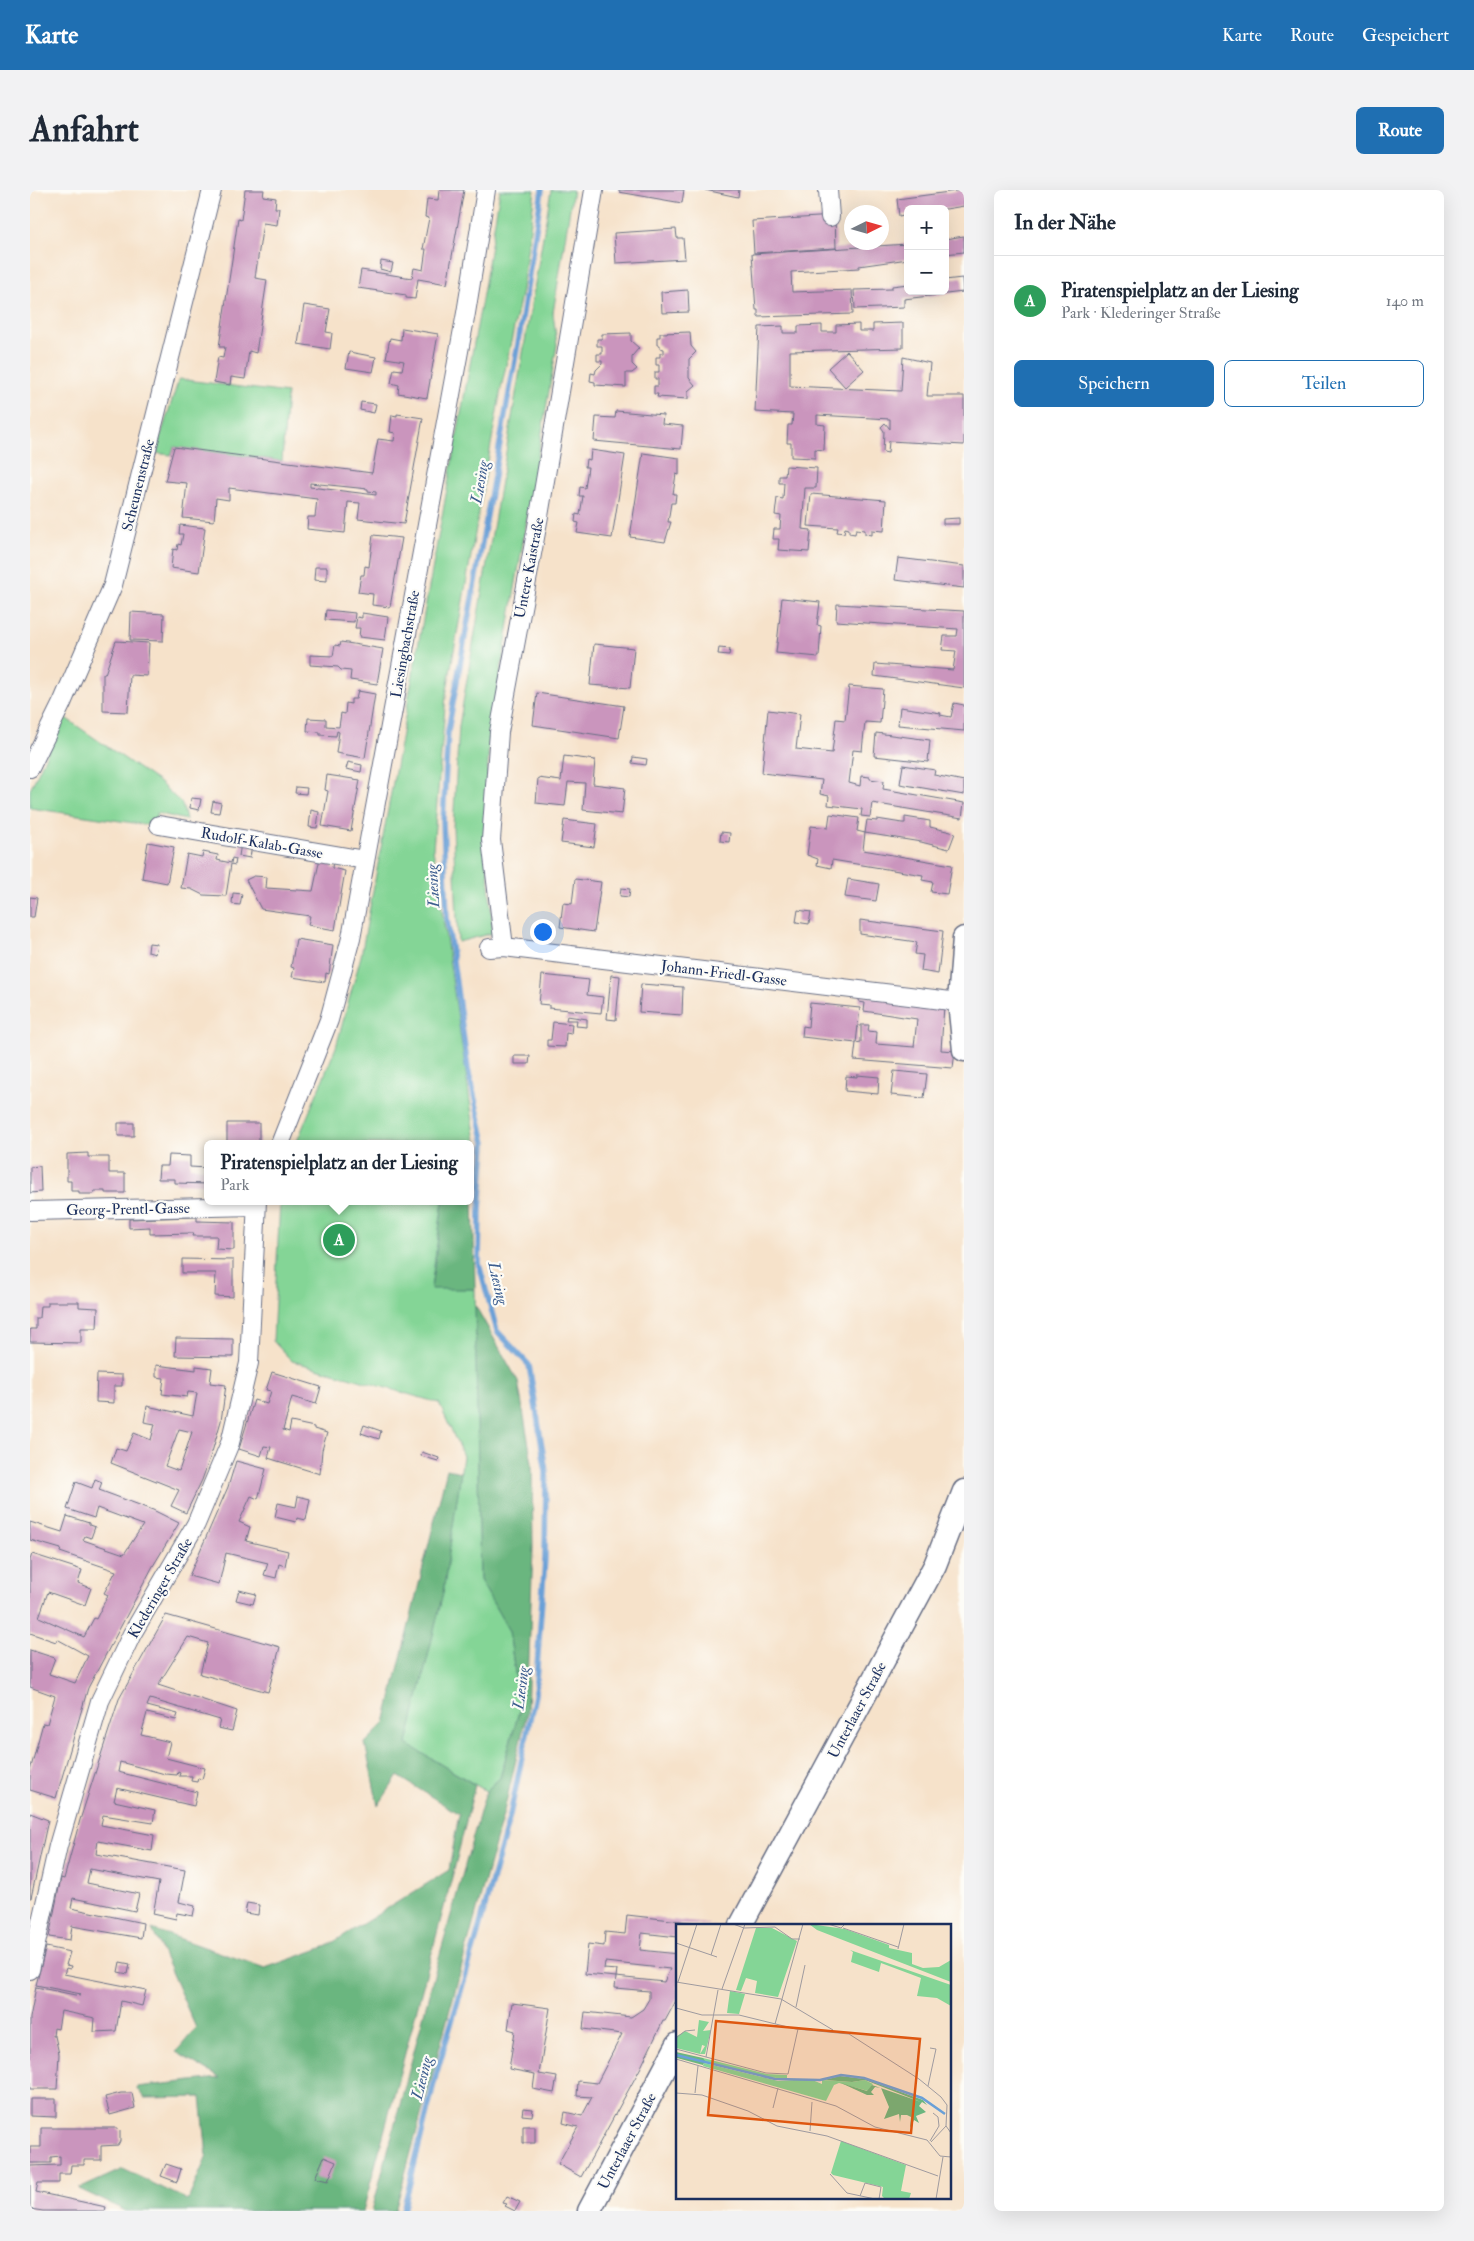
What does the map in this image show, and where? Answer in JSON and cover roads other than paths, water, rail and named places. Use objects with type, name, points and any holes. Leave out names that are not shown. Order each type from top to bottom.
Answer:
[{"type":"main road","points":[[964,938],[959,1002],[964,1050]]},
{"type":"main road","name":"Unterlaaer Straße","points":[[742,1924],[935,1565],[964,1491]]},
{"type":"main road","name":"Unterlaaer Straße","points":[[589,2211],[676,2048]]},
{"type":"street","name":"Scheunenstraße","points":[[30,768],[62,703],[112,585],[212,190]]},
{"type":"street","name":"Liesingbachstraße","points":[[282,1140],[329,1020],[351,938],[486,190]]},
{"type":"street","name":"Untere Kaistraße","points":[[496,947],[491,840],[498,732],[539,516],[594,190]]},
{"type":"street","points":[[828,190],[830,217]]},
{"type":"street","name":"Rudolf-Kalab-Gasse","points":[[159,825],[365,860]]},
{"type":"street","name":"Johann-Friedl-Gasse","points":[[496,947],[959,1002]]},
{"type":"street","name":"Georg-Prentl-Gasse","points":[[30,1211],[224,1205]]},
{"type":"street","name":"Klederinger Straße","points":[[30,1970],[58,1846],[100,1701],[132,1634],[196,1524],[230,1443],[249,1363],[254,1294],[256,1205]]},
{"type":"waterway","name":"Liesing","points":[[403,2211],[436,2075],[474,1947],[510,1815],[535,1695],[545,1559],[546,1472],[529,1365],[497,1331],[479,1264],[480,1209],[485,1143],[468,1069],[447,918],[443,821],[448,731],[519,338],[542,190]]},
{"type":"place","name":"Piratenspielplatz an der Liesing","points":[[339,1240]]}]
